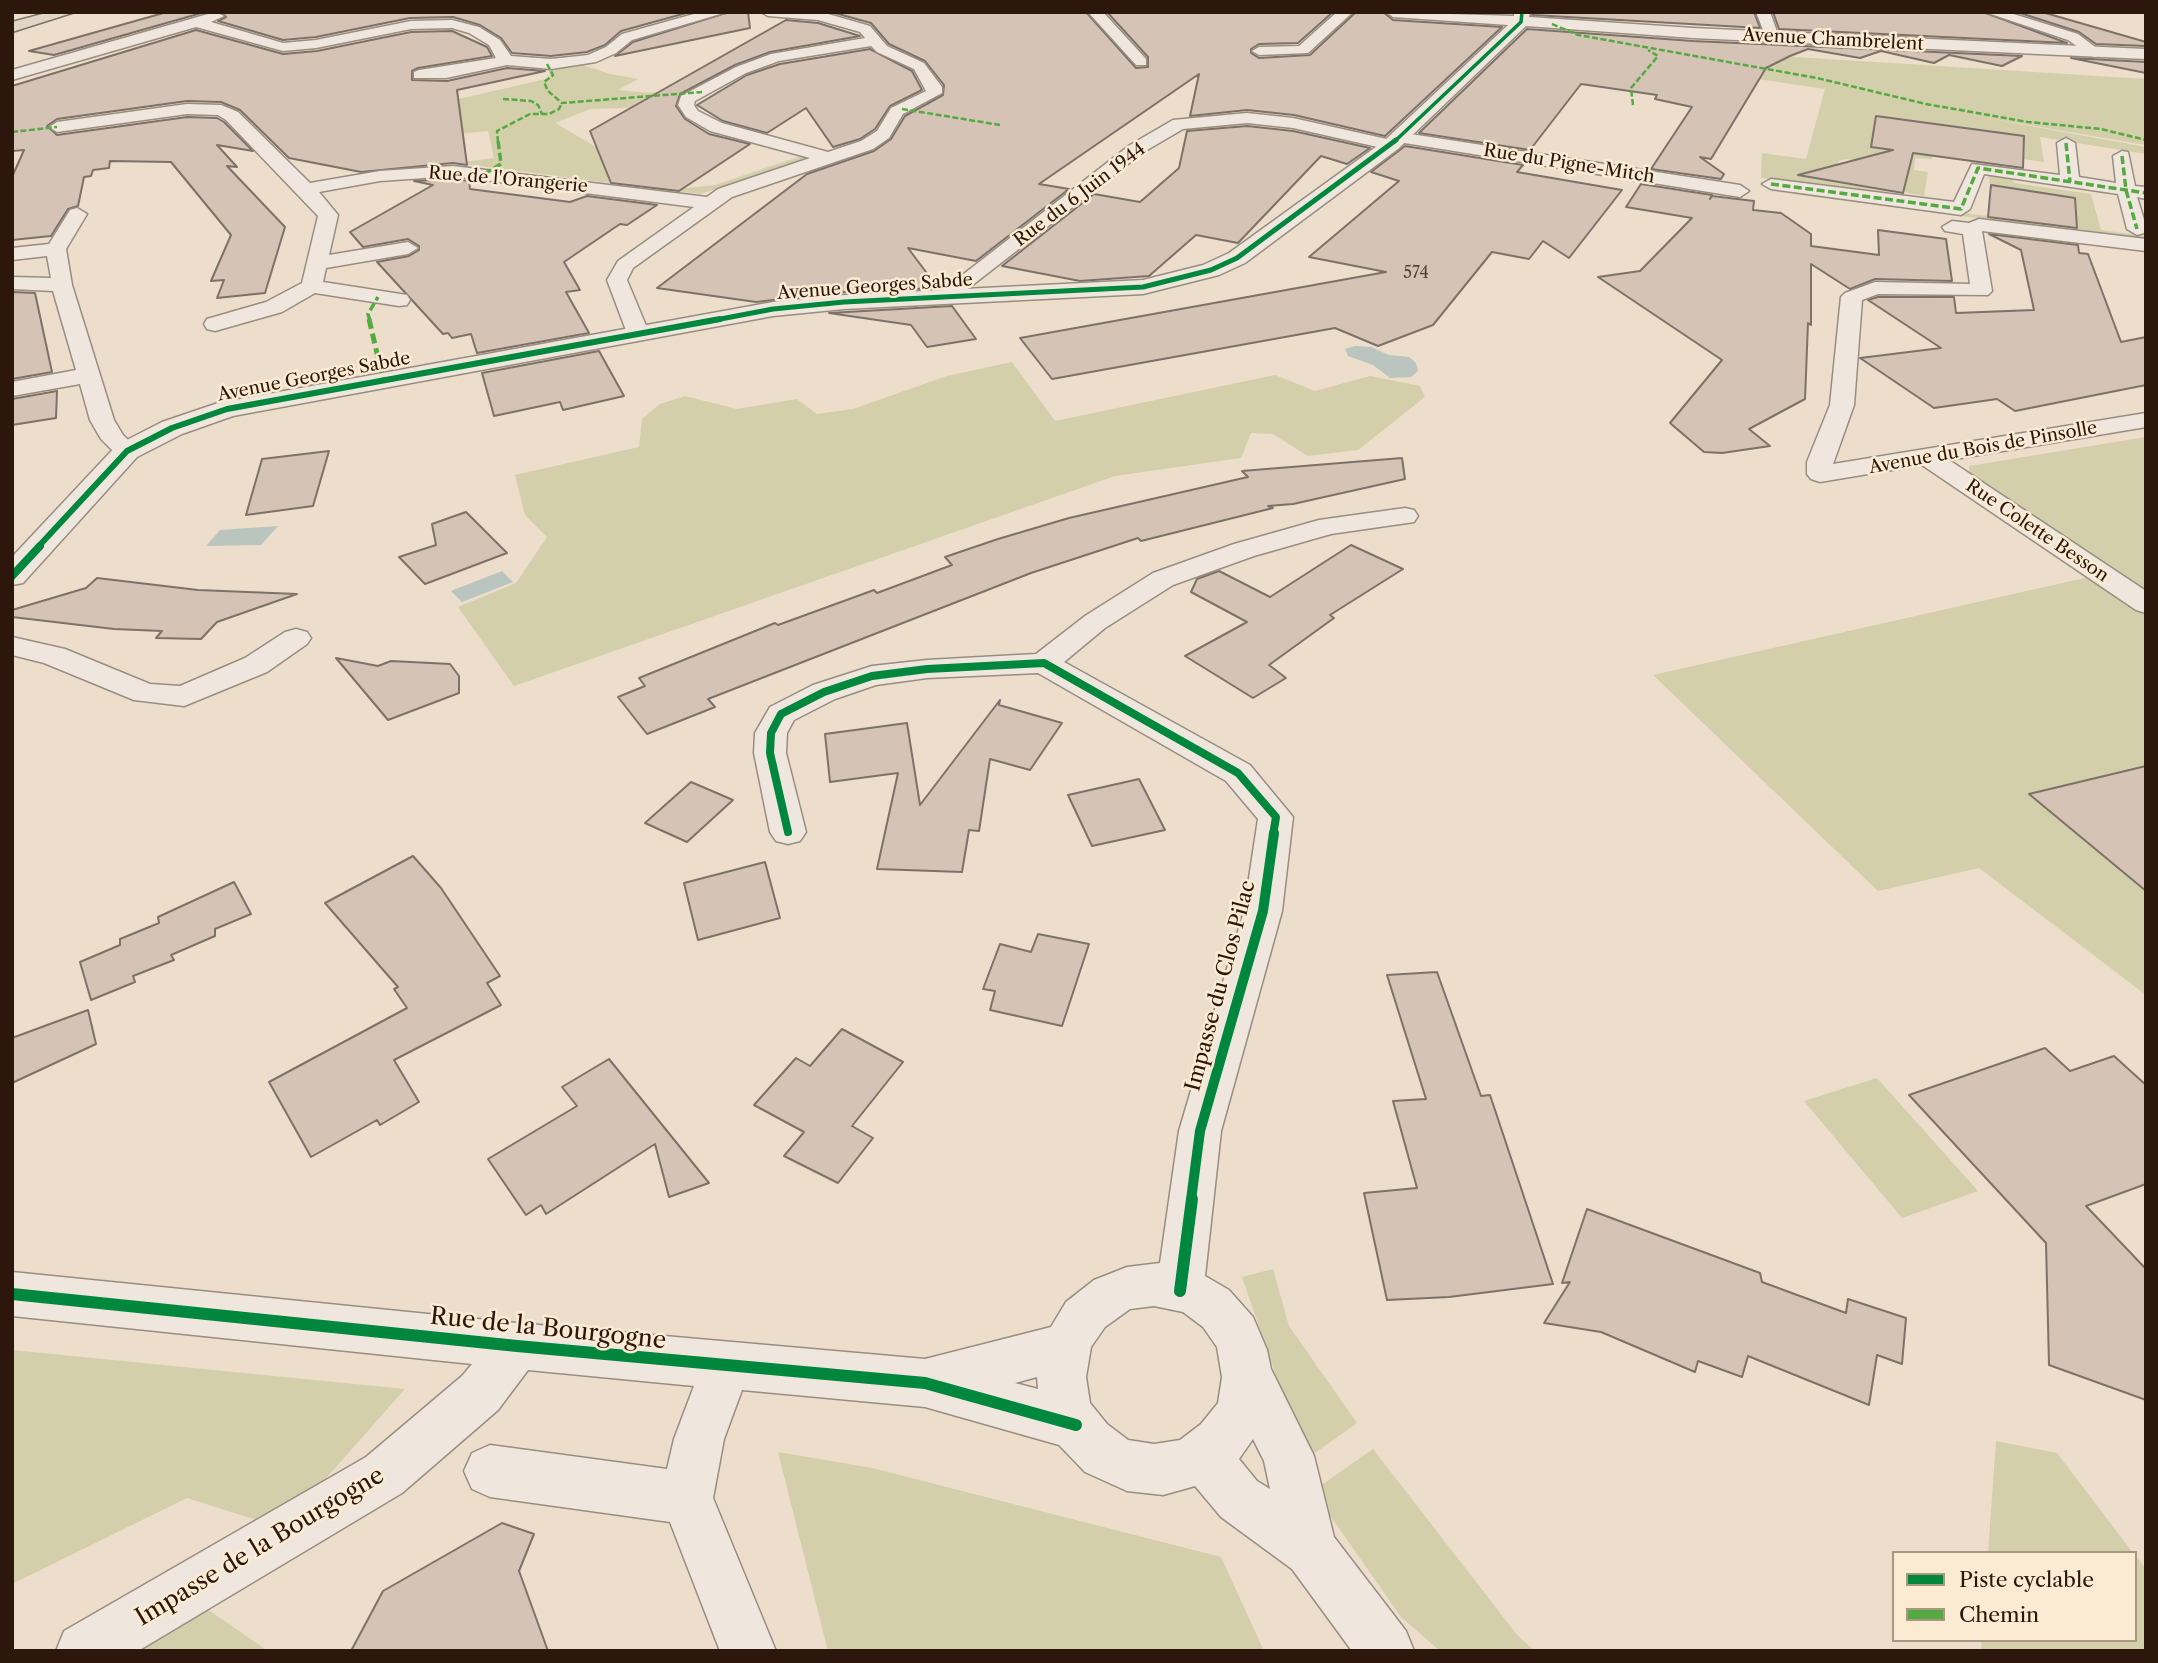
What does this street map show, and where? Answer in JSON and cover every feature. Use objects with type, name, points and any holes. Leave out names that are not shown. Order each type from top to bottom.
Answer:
[{"type":"main road","points":[[12,27],[68,12]]},
{"type":"street","points":[[12,75],[229,12]]},
{"type":"street","points":[[419,75],[455,72],[507,60],[551,64],[591,59],[611,50],[627,37],[663,25],[720,12]]},
{"type":"street","points":[[638,333],[617,280],[619,272],[725,193],[877,140],[897,111],[934,93],[934,87],[919,66],[873,41],[865,29],[844,21],[768,12]]},
{"type":"street","points":[[1095,12],[1141,62]]},
{"type":"street","points":[[1259,51],[1303,50],[1346,12]]},
{"type":"street","name":"Avenue Chambrelent","points":[[1393,12],[1522,17],[1772,37],[2146,54]]},
{"type":"street","points":[[1763,12],[1772,37]]},
{"type":"street","points":[[1992,12],[2073,37],[2096,53]]},
{"type":"street","points":[[448,24],[475,15]]},
{"type":"street","name":"Avenue Georges Sabde","points":[[120,459],[172,428],[227,409],[638,333],[798,306],[1143,287],[1211,270],[1237,258],[1395,141],[1522,17]]},
{"type":"street","points":[[195,22],[283,47],[316,44],[411,25],[448,24],[474,30],[495,43],[500,54],[507,60]]},
{"type":"street","points":[[828,158],[716,127],[692,114],[687,99],[741,70],[776,57],[873,41]]},
{"type":"street","points":[[57,127],[187,109],[221,110],[232,116],[278,165],[306,189],[328,215],[312,286]]},
{"type":"street","name":"Rue du 6 Juin 1944","points":[[945,297],[1136,149],[1179,124],[1247,118],[1293,122],[1395,141]]},
{"type":"street","name":"Rue du Pigne-Mitch","points":[[1395,141],[1740,191]]},
{"type":"street","points":[[2066,143],[2070,182]]},
{"type":"street","points":[[1891,220],[1972,229],[1979,225],[2141,237],[2126,190],[2122,156]]},
{"type":"street","points":[[1771,184],[1961,209],[1978,169],[2146,193]]},
{"type":"street","name":"Rue de l'Orangerie","points":[[306,189],[380,176],[453,171],[711,203]]},
{"type":"street","points":[[12,576],[120,459],[102,420],[62,285],[56,249],[77,214]]},
{"type":"street","name":"Avenue du Bois de Pinsolle","points":[[1972,229],[1981,291],[1875,288],[1853,297],[1842,405],[1820,462],[1820,474],[2146,421]]},
{"type":"street","points":[[317,262],[408,248]]},
{"type":"street","points":[[12,254],[56,249]]},
{"type":"street","points":[[12,282],[62,285]]},
{"type":"street","points":[[215,324],[274,307],[312,286],[399,300]]},
{"type":"street","points":[[12,389],[89,375]]},
{"type":"street","name":"Rue Colette Besson","points":[[1929,458],[2146,604]]},
{"type":"street","points":[[788,832],[769,753],[771,733],[781,714],[824,692],[872,676],[927,669],[1044,663],[1095,622],[1163,579],[1244,550],[1329,526],[1405,516]]},
{"type":"street","points":[[12,646],[54,656],[145,693],[184,696],[256,665],[296,638]]},
{"type":"street","name":"Impasse du Clos Pilac","points":[[1044,663],[1238,773],[1276,817],[1263,911],[1200,1131],[1180,1291]]},
{"type":"street","points":[[1249,1378],[1244,1409],[1229,1437],[1204,1457],[1177,1467],[1148,1469],[1120,1461],[1095,1447],[1076,1425],[1064,1399],[1060,1372],[1064,1347],[1072,1328],[1084,1313],[1117,1291],[1144,1285],[1197,1297],[1219,1314],[1234,1332],[1245,1354],[1249,1378],[1288,1455],[1311,1550]]},
{"type":"street","name":"Rue de la Bourgogne","points":[[12,1294],[517,1346],[925,1383],[1076,1425]]},
{"type":"street","name":"Impasse de la Bourgogne","points":[[84,1651],[384,1475],[480,1393],[517,1346]]},
{"type":"street","name":"Rue de la Bourgogne","points":[[925,1383],[1064,1347]]},
{"type":"street","points":[[726,1366],[699,1439],[687,1497],[748,1651]]},
{"type":"street","points":[[1204,1457],[1239,1499],[1311,1550],[1386,1651]]},
{"type":"street","points":[[490,1471],[687,1497]]},
{"type":"shaded area","points":[[1668,49],[2146,79],[2146,145],[1975,116],[2146,147],[2146,154],[2040,137],[2044,162],[1932,146],[1932,159],[1915,158],[1914,170],[1928,172],[1924,196],[1898,191],[1908,173],[1902,167],[1847,159],[1839,161],[1837,169],[1840,183],[1887,192],[1761,178],[1762,153],[1806,159],[1825,89],[1671,66]]},
{"type":"shaded area","points":[[583,65],[638,79],[618,90],[650,93],[681,90],[686,116],[670,119],[657,107],[590,109],[555,123],[598,148],[610,183],[456,163],[494,158],[488,131],[395,140],[372,119],[550,78],[549,71],[538,69]]},
{"type":"shaded area","points":[[801,156],[812,159],[700,194],[668,190],[715,185]]},
{"type":"shaded area","points":[[1988,174],[2012,176],[2014,183],[2091,194],[2101,230],[2146,236],[2146,240],[1761,190],[1989,216],[1989,203],[2076,216],[2075,198],[1990,185]]},
{"type":"shaded area","points":[[1355,346],[1371,347],[1389,355],[1409,357],[1416,363],[1418,371],[1411,377],[1390,378],[1373,365],[1348,356],[1345,349]]},
{"type":"shaded area","points":[[1012,362],[1055,421],[1275,375],[1315,391],[1370,376],[1420,386],[1425,397],[1358,450],[1308,456],[1273,434],[1251,433],[1241,458],[1115,476],[514,686],[458,607],[516,583],[547,537],[525,515],[515,475],[639,447],[642,419],[660,404],[685,396],[737,409],[797,399],[817,414],[853,409],[947,376]]},
{"type":"shaded area","points":[[2146,437],[2146,591],[1969,473],[1969,466]]},
{"type":"shaded area","points":[[278,526],[261,545],[206,546],[220,530]]},
{"type":"shaded area","points":[[502,571],[513,582],[462,602],[451,591]]},
{"type":"shaded area","points":[[2089,577],[2146,616],[2146,995],[1979,868],[1878,891],[1653,675]]},
{"type":"shaded area","points":[[1877,1078],[1978,1191],[1902,1218],[1804,1101]]},
{"type":"shaded area","points":[[1273,1269],[1289,1326],[1357,1423],[1305,1460],[1242,1277]]},
{"type":"shaded area","points":[[12,1350],[405,1389],[282,1528],[187,1498],[12,1584]]},
{"type":"shaded area","points":[[1996,1441],[2057,1453],[2131,1551],[1988,1551]]},
{"type":"shaded area","points":[[1373,1449],[1518,1636],[1535,1651],[1440,1651],[1401,1617],[1313,1491]]},
{"type":"shaded area","points":[[778,1452],[872,1468],[1221,1557],[1264,1651],[828,1651]]},
{"type":"shaded area","points":[[2137,1558],[2146,1569],[2146,1651],[1981,1651],[1982,1642],[2137,1642]]},
{"type":"shaded area","points":[[207,1609],[268,1651],[134,1651]]},
{"type":"building","points":[[167,12],[205,12],[54,55],[29,51]]},
{"type":"building","points":[[222,12],[690,12],[621,31],[605,45],[587,52],[551,56],[512,53],[501,38],[480,25],[453,17],[410,18],[316,37],[283,40],[218,21],[226,17]]},
{"type":"building","points":[[729,12],[748,12],[750,28],[615,56],[633,42]]},
{"type":"building","points":[[831,12],[1086,12],[1136,68],[1148,67],[1148,57],[1107,12],[1333,12],[1298,43],[1259,44],[1251,49],[1251,53],[1259,58],[1310,55],[1356,12],[1383,12],[1393,20],[1502,27],[1385,136],[1294,115],[1247,110],[1190,116],[1199,74],[1039,184],[1069,189],[976,261],[908,248],[938,288],[844,292],[756,302],[657,288],[807,174],[874,151],[891,139],[905,116],[943,95],[944,85],[925,61],[889,44],[871,23]]},
{"type":"building","points":[[1533,12],[1754,12],[1760,28],[1532,15]]},
{"type":"building","points":[[1773,12],[1983,12],[2067,43],[1779,29]]},
{"type":"building","points":[[2017,12],[2042,12],[2146,42],[2146,46],[2096,44],[2079,32]]},
{"type":"building","points":[[786,20],[818,23],[860,36],[770,52],[735,65],[680,94],[676,106],[685,119],[709,134],[750,144],[679,191],[611,183],[590,131]]},
{"type":"building","points":[[1527,29],[1693,41],[2022,56],[2002,66],[1949,55],[1934,63],[1881,51],[1860,58],[1808,49],[1790,56],[1766,68],[1711,159],[1700,157],[1724,174],[1721,179],[1651,169],[1692,107],[1655,99],[1657,95],[1581,84],[1530,150],[1419,133]]},
{"type":"building","points":[[196,30],[283,54],[317,51],[411,32],[452,31],[487,47],[492,56],[418,68],[412,71],[412,80],[447,81],[507,68],[545,71],[457,90],[467,165],[453,163],[361,172],[289,158],[240,110],[221,102],[187,101],[57,119],[47,126],[57,135],[187,117],[217,118],[224,122],[253,151],[217,145],[237,167],[227,166],[285,227],[265,293],[217,298],[224,280],[211,281],[231,235],[171,162],[110,161],[109,168],[93,170],[91,176],[84,177],[78,206],[68,209],[51,236],[12,240],[12,177],[24,150],[12,151],[12,86]]},
{"type":"building","points":[[870,49],[912,71],[922,90],[890,106],[875,129],[860,139],[833,147],[806,108],[767,133],[723,121],[697,105],[747,75],[780,64]]},
{"type":"building","points":[[2071,58],[2146,62],[2146,73]]},
{"type":"building","points":[[1876,116],[2024,136],[2023,168],[1913,153],[1903,193],[1798,175],[1893,150],[1871,147]]},
{"type":"building","points":[[1247,126],[1293,131],[1370,148],[1347,164],[1321,156],[1238,243],[1196,235],[1149,276],[1080,281],[1002,266],[1094,194],[1140,202],[1179,168],[1187,131]]},
{"type":"building","points":[[1405,146],[1523,165],[1517,172],[1622,190],[1569,258],[1543,241],[1529,259],[1492,252],[1433,325],[1378,346],[1335,328],[1052,379],[1020,338],[1386,272],[1309,257],[1399,181],[1371,172]]},
{"type":"building","points":[[414,181],[469,181],[470,189],[570,202],[587,196],[657,205],[627,225],[620,224],[564,262],[580,290],[566,292],[589,333],[477,353],[471,334],[452,338],[448,333],[443,334],[377,262],[409,256],[419,250],[419,246],[408,239],[363,247],[350,232],[433,185]]},
{"type":"building","points":[[1641,184],[1712,195],[1710,199],[1712,196],[1754,201],[1753,210],[1781,213],[1811,234],[1811,246],[1879,255],[1878,230],[1946,239],[1952,281],[1875,279],[1850,289],[1811,264],[1811,325],[1808,323],[1805,399],[1749,429],[1770,446],[1722,453],[1704,452],[1670,423],[1722,360],[1598,277],[1640,271],[1692,218],[1626,207]]},
{"type":"building","points":[[1991,185],[2075,198],[2077,228],[1988,217]]},
{"type":"building","points":[[1989,234],[2078,245],[2079,253],[2088,254],[2121,342],[2146,337],[2146,385],[2015,411],[1997,399],[1934,408],[1860,358],[1941,348],[1868,300],[1878,297],[1954,297],[1956,313],[2034,310],[2021,250]]},
{"type":"building","points":[[12,292],[35,293],[52,372],[12,379]]},
{"type":"building","points":[[952,306],[976,339],[927,347],[911,325],[829,313]]},
{"type":"building","points":[[599,351],[624,396],[563,410],[560,402],[494,416],[482,373]]},
{"type":"building","points":[[57,391],[56,418],[12,425],[12,399]]},
{"type":"building","points":[[329,451],[313,506],[246,515],[262,459]]},
{"type":"building","points":[[1402,458],[1405,479],[1293,504],[1268,506],[1273,508],[1141,541],[1138,538],[1031,573],[708,699],[715,707],[647,734],[618,697],[645,686],[639,678],[775,623],[778,625],[874,590],[877,593],[952,565],[945,557],[998,539],[1069,518],[1248,477],[1242,471]]},
{"type":"building","points":[[466,512],[507,553],[425,584],[399,557],[436,545],[432,524]]},
{"type":"building","points":[[1351,545],[1403,569],[1330,615],[1334,618],[1269,665],[1286,678],[1253,698],[1185,656],[1247,622],[1191,592],[1197,579],[1219,571],[1270,597]]},
{"type":"building","points":[[97,578],[198,590],[297,594],[217,622],[201,639],[156,638],[162,631],[114,629],[12,617],[12,610],[86,588]]},
{"type":"building","points":[[336,658],[378,666],[391,661],[450,664],[459,676],[459,693],[388,720]]},
{"type":"building","points":[[1000,700],[999,705],[1062,723],[1030,770],[990,759],[979,831],[969,830],[962,872],[877,869],[898,773],[830,782],[825,734],[907,723],[920,805]]},
{"type":"building","points":[[2146,766],[2146,891],[2029,794]]},
{"type":"building","points":[[1139,779],[1165,830],[1092,846],[1068,795]]},
{"type":"building","points":[[691,782],[733,800],[687,842],[645,823]]},
{"type":"building","points":[[413,856],[441,888],[500,976],[487,983],[501,1005],[394,1060],[419,1102],[380,1125],[377,1120],[311,1157],[269,1082],[407,1008],[394,989],[398,987],[325,903]]},
{"type":"building","points":[[765,862],[780,918],[698,940],[684,883]]},
{"type":"building","points":[[234,882],[251,914],[215,929],[215,936],[171,955],[174,960],[133,976],[135,982],[91,1000],[80,962],[120,945],[120,939],[159,923],[158,917]]},
{"type":"building","points":[[1038,934],[1089,944],[1062,1026],[990,1010],[995,991],[983,989],[1000,944],[1031,952]]},
{"type":"building","points":[[1437,972],[1481,1096],[1490,1095],[1553,1284],[1449,1297],[1387,1300],[1364,1193],[1417,1188],[1393,1101],[1426,1099],[1387,975]]},
{"type":"building","points":[[88,1010],[96,1044],[12,1083],[12,1038]]},
{"type":"building","points":[[842,1029],[903,1062],[852,1126],[873,1138],[838,1183],[784,1156],[804,1132],[754,1105],[796,1058],[810,1066]]},
{"type":"building","points":[[2045,1048],[2070,1071],[2114,1056],[2146,1085],[2146,1184],[2086,1206],[2146,1269],[2146,1400],[2049,1365],[2046,1243],[1909,1095]]},
{"type":"building","points":[[609,1059],[709,1183],[669,1197],[655,1144],[546,1214],[541,1205],[526,1215],[488,1159],[577,1106],[562,1087]]},
{"type":"building","points":[[1587,1209],[1760,1273],[1762,1282],[1846,1313],[1848,1299],[1906,1318],[1902,1364],[1877,1355],[1869,1405],[1748,1356],[1742,1377],[1698,1361],[1695,1372],[1601,1332],[1544,1323],[1570,1282],[1562,1283]]},
{"type":"building","points":[[502,1523],[534,1534],[519,1571],[548,1651],[351,1651],[383,1591]]},
{"type":"marked path","points":[[1552,24],[1578,35],[1817,78],[1926,104],[2028,122],[2101,129],[2146,140]]},
{"type":"marked path","points":[[1633,105],[1631,88],[1658,56],[1648,50]]},
{"type":"marked path","points":[[547,64],[553,75],[544,82],[548,91],[562,103],[702,92]]},
{"type":"marked path","points":[[503,99],[531,101],[538,105],[542,114]]},
{"type":"marked path","points":[[484,174],[501,164],[497,131],[530,114],[549,114],[559,109],[562,103]]},
{"type":"marked path","points":[[902,109],[1000,125]]},
{"type":"marked path","points":[[12,132],[57,127]]},
{"type":"marked path","points":[[2066,143],[2070,182]]},
{"type":"marked path","points":[[2122,156],[2126,190],[2137,229]]},
{"type":"marked path","points":[[1771,184],[1961,209],[1978,168],[2146,193]]},
{"type":"marked path","points":[[378,297],[368,314],[383,379]]},
{"type":"cycle path","points":[[12,576],[127,451],[172,428],[227,409],[773,309],[844,302],[1143,287],[1211,270],[1237,258],[1391,145],[1521,22],[1522,12]]},
{"type":"cycle path","points":[[788,832],[770,753],[771,733],[781,714],[824,692],[872,676],[927,669],[1044,663],[1238,773],[1276,817],[1263,911],[1200,1131],[1180,1291]]},
{"type":"cycle path","points":[[12,1294],[517,1346],[925,1383],[1076,1425]]}]
